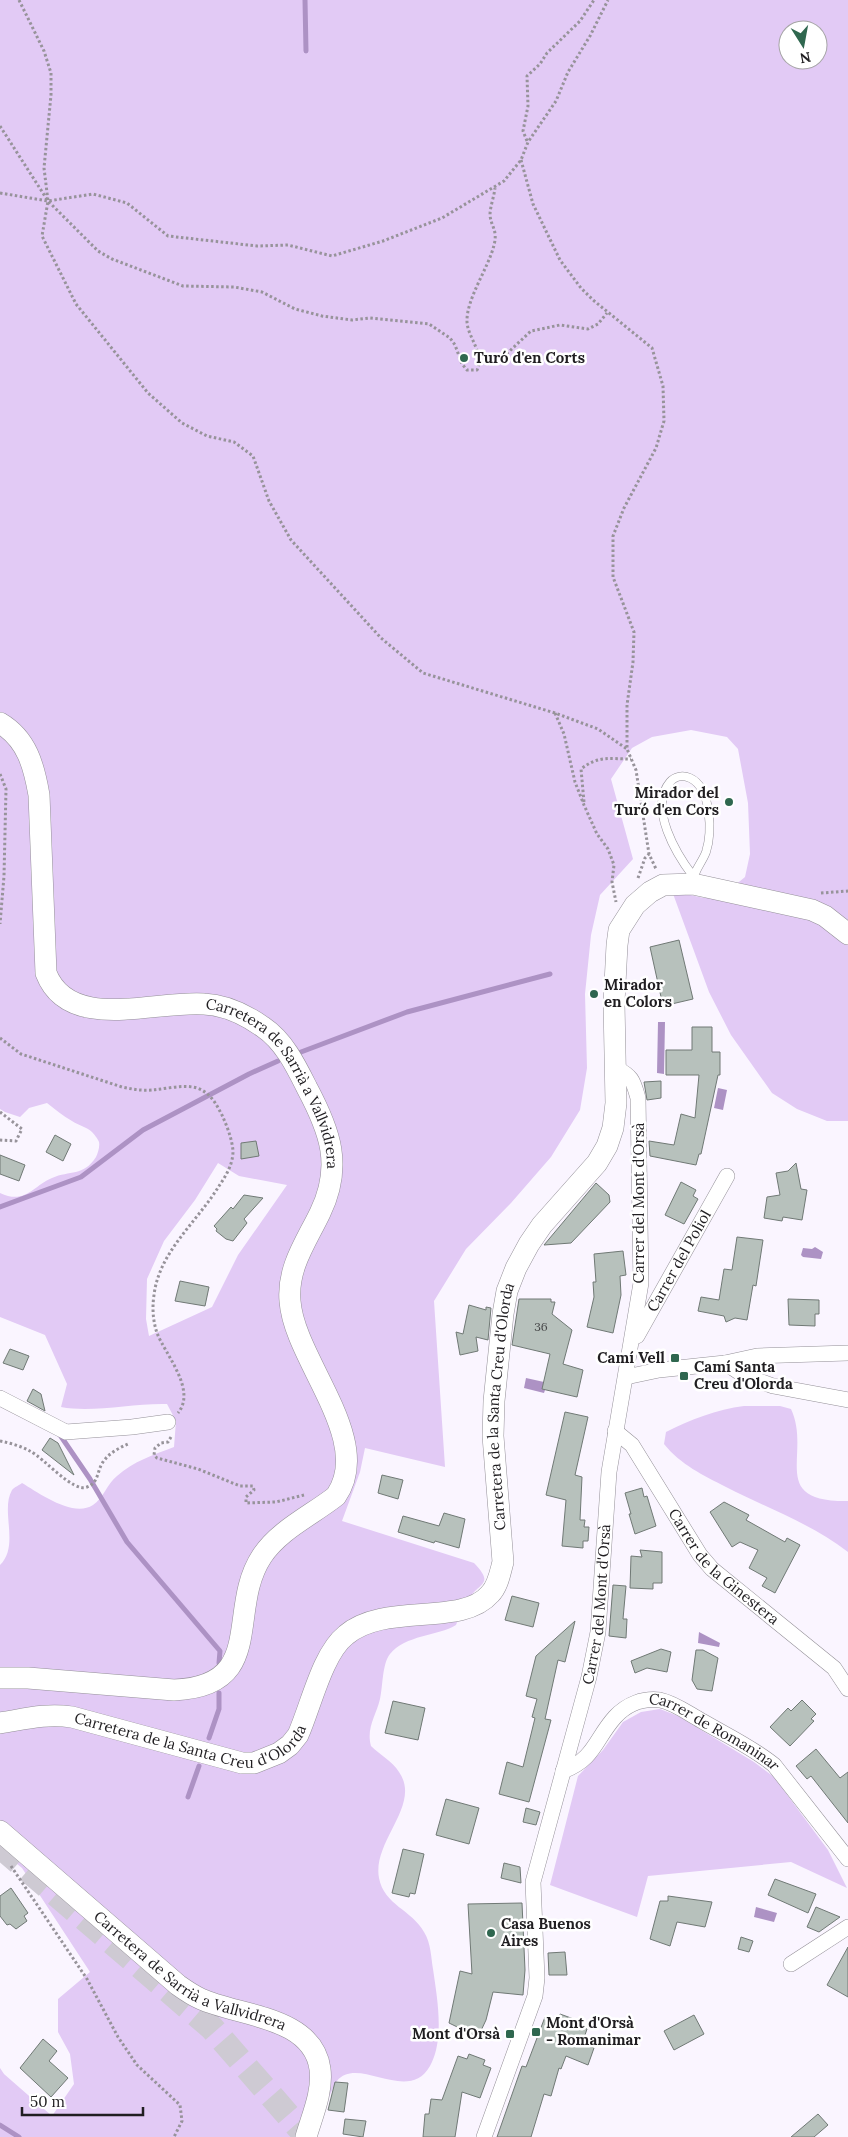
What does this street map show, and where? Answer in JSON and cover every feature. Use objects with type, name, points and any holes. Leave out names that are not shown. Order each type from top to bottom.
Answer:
[{"type":"main road","name":"Carretera de Sarrià a Vallvidrera","points":[[0,723],[20,738],[28,752],[36,776],[39,795],[46,973],[55,990],[73,1003],[89,1008],[116,1009],[204,1004],[244,1014],[274,1036],[284,1048],[315,1102],[326,1127],[331,1147],[332,1172],[329,1188],[320,1213],[306,1237],[294,1268],[289,1290],[290,1303],[299,1334],[342,1434],[347,1454],[342,1487],[336,1496],[270,1545],[257,1564],[250,1580],[239,1647],[226,1672],[215,1682],[193,1689],[174,1690],[28,1678],[0,1678]]},
{"type":"main road","name":"Carretera de la Santa Creu d'Olorda","points":[[0,1723],[33,1716],[57,1714],[91,1721],[227,1759],[254,1763],[279,1753],[290,1745],[298,1735],[327,1660],[336,1644],[346,1634],[376,1619],[460,1610],[477,1604],[490,1594],[498,1580],[502,1562],[493,1436],[494,1401],[507,1291],[516,1268],[529,1244],[542,1225],[597,1163],[607,1146],[613,1128],[616,1103],[614,1003],[619,930],[634,905],[650,892],[663,885],[693,880],[812,910],[825,916],[848,934]]},
{"type":"main road","name":"Carretera de Sarrià a Vallvidrera","points":[[0,1831],[178,1985],[201,1999],[278,2022],[303,2038],[312,2048],[320,2069],[319,2092],[306,2137]]},
{"type":"street","name":"Carrer del Mont d'Orsà","points":[[484,2137],[535,1996],[537,1978],[533,1882],[589,1677],[598,1632],[609,1472],[632,1346],[641,1283],[639,1114],[633,1080],[616,1068]]},
{"type":"street","name":"Carrer del Poliol","points":[[632,1346],[727,1176]]},
{"type":"street","points":[[626,1377],[659,1370],[725,1363],[757,1356],[848,1353]]},
{"type":"street","points":[[725,1363],[746,1376],[773,1386],[848,1400]]},
{"type":"street","points":[[0,1398],[66,1432],[168,1422]]},
{"type":"street","name":"Carrer de la Ginestera","points":[[615,1431],[632,1445],[700,1555],[712,1569],[834,1668],[848,1689]]},
{"type":"street","name":"Carrer de Romaninar","points":[[563,1771],[578,1765],[590,1754],[607,1727],[626,1707],[644,1700],[661,1700],[678,1707],[761,1755],[774,1765],[848,1859]]},
{"type":"street","points":[[791,1964],[848,1928]]},
{"type":"lane","points":[[685,776],[699,785],[708,809],[709,839],[693,880],[672,844],[662,808],[662,798],[670,782],[677,777],[685,776]]},
{"type":"path","points":[[19,0],[44,51],[51,73],[52,89],[44,168],[48,202],[42,236],[76,304],[148,393],[182,424],[207,436],[234,442],[253,456],[269,501],[291,540],[381,638],[423,673],[555,712],[598,730],[627,749]]},
{"type":"path","points":[[528,142],[523,131],[528,106],[527,76],[540,64],[547,53],[580,21],[594,0]]},
{"type":"path","points":[[0,193],[48,202],[94,194],[127,203],[168,236],[257,246],[288,245],[332,256],[383,241],[442,218],[504,181],[521,160],[528,142],[556,101],[568,72],[590,36],[608,0]]},
{"type":"path","points":[[0,126],[48,202],[98,251],[112,259],[183,286],[234,287],[262,292],[295,308],[322,316],[352,320],[370,318],[429,324],[450,338],[455,345],[462,364],[467,370],[477,370],[479,362],[469,329],[468,316],[475,292],[494,246],[496,232],[490,212],[495,188]]},
{"type":"path","points":[[521,160],[533,204],[556,254],[581,288],[607,313],[652,348],[664,386],[664,421],[656,448],[627,501],[613,536],[614,577],[634,632],[634,662],[627,705],[627,749],[636,770],[649,854]]},
{"type":"path","points":[[479,362],[500,360],[531,331],[560,325],[588,329],[598,324],[607,313]]},
{"type":"path","points":[[555,712],[564,734],[575,782],[597,834],[608,849],[614,865],[612,882],[616,906]]},
{"type":"path","points":[[584,805],[582,769],[590,762],[600,758],[631,759]]},
{"type":"path","points":[[0,774],[6,789],[4,876],[0,924]]},
{"type":"path","points":[[0,1038],[21,1054],[86,1077],[136,1090],[186,1087],[198,1089],[213,1099],[225,1120],[233,1151],[231,1164],[226,1176],[208,1204],[175,1244],[160,1271],[156,1284],[153,1309],[154,1322],[158,1334],[178,1372],[183,1392],[180,1411],[168,1422],[172,1436],[168,1442],[161,1443],[155,1448],[154,1455],[157,1458],[198,1469],[240,1486],[253,1486],[254,1490],[246,1497],[244,1502],[246,1503],[276,1502],[307,1494]]},
{"type":"path","points":[[0,1112],[22,1129],[16,1141],[0,1140]]},
{"type":"path","points":[[0,1442],[30,1450],[71,1485],[81,1488],[87,1487],[96,1480],[100,1466],[110,1454],[133,1441]]},
{"type":"path","points":[[9,1862],[87,1979],[118,2037],[132,2058],[147,2076],[180,2105],[182,2121],[174,2137]]},
{"type":"shaded area","points":[[0,0],[848,0],[848,1121],[827,1121],[797,1109],[772,1093],[731,1035],[709,992],[672,891],[704,898],[722,896],[745,877],[750,854],[748,803],[738,749],[727,737],[691,730],[652,737],[632,748],[611,779],[633,859],[600,895],[591,935],[585,994],[587,1068],[580,1110],[551,1157],[511,1203],[466,1249],[434,1301],[445,1467],[365,1448],[360,1472],[342,1521],[474,1563],[484,1579],[467,1601],[456,1625],[404,1643],[396,1648],[387,1658],[380,1699],[370,1733],[371,1746],[396,1768],[404,1785],[405,1797],[401,1810],[382,1850],[379,1878],[386,1895],[419,1924],[428,1941],[439,2018],[435,2055],[430,2066],[421,2077],[409,2081],[396,2081],[357,2073],[346,2074],[334,2085],[314,2137],[0,2137],[0,2068],[4,2074],[52,2116],[74,2084],[70,2054],[58,2032],[58,1999],[90,1972],[22,1868],[0,1850],[0,1565],[6,1557],[9,1548],[9,1498],[12,1490],[22,1483],[56,1503],[76,1508],[85,1508],[93,1505],[123,1471],[144,1459],[174,1447],[176,1421],[167,1404],[86,1409],[61,1407],[67,1384],[45,1335],[0,1317],[0,1193],[16,1197],[22,1196],[45,1181],[86,1168],[96,1157],[99,1150],[97,1138],[90,1130],[69,1119],[47,1103],[29,1108],[20,1117],[0,1109]],"holes":[[[218,1163],[239,1176],[287,1185],[238,1255],[212,1307],[149,1336],[146,1319],[147,1279],[164,1241],[195,1200]]]},
{"type":"shaded area","points":[[658,1022],[665,1022],[664,1074],[657,1073]]},
{"type":"shaded area","points":[[718,1088],[727,1090],[723,1110],[714,1108]]},
{"type":"shaded area","points":[[815,1247],[823,1252],[821,1259],[803,1257],[801,1255],[803,1248],[812,1249]]},
{"type":"shaded area","points":[[526,1378],[544,1382],[542,1389],[545,1390],[544,1393],[524,1388]]},
{"type":"shaded area","points":[[744,1406],[780,1406],[791,1409],[796,1426],[797,1472],[800,1484],[808,1493],[823,1499],[848,1501],[848,1552],[820,1533],[701,1474],[685,1464],[664,1444],[666,1432],[714,1412]]},
{"type":"shaded area","points":[[699,1632],[720,1643],[719,1647],[698,1643]]},
{"type":"shaded area","points":[[660,1709],[678,1716],[754,1762],[774,1777],[828,1850],[847,1888],[791,1862],[648,1876],[637,1917],[550,1885],[578,1776],[603,1750],[623,1722],[641,1712]]},
{"type":"shaded area","points":[[756,1907],[777,1913],[774,1922],[754,1917]]},
{"type":"building","points":[[679,940],[693,999],[663,1006],[650,947]]},
{"type":"building","points":[[692,1027],[712,1027],[712,1052],[720,1052],[720,1075],[718,1075],[701,1154],[699,1154],[696,1165],[650,1156],[649,1141],[674,1145],[681,1114],[695,1118],[699,1075],[666,1075],[666,1050],[692,1050]]},
{"type":"building","points":[[661,1081],[661,1098],[647,1100],[644,1082]]},
{"type":"building","points":[[55,1135],[71,1144],[63,1161],[46,1152]]},
{"type":"building","points":[[256,1141],[259,1156],[241,1159],[241,1143]]},
{"type":"building","points":[[0,1155],[25,1165],[19,1181],[0,1174]]},
{"type":"building","points":[[796,1163],[801,1189],[807,1190],[802,1220],[783,1217],[782,1221],[764,1218],[767,1197],[780,1195],[776,1173],[788,1171]]},
{"type":"building","points":[[681,1182],[696,1190],[693,1196],[698,1199],[684,1224],[665,1215]]},
{"type":"building","points":[[596,1183],[609,1195],[610,1202],[571,1243],[544,1245]]},
{"type":"building","points":[[244,1195],[263,1198],[244,1219],[247,1223],[233,1241],[226,1239],[216,1231],[217,1229],[214,1226],[231,1207],[233,1209]]},
{"type":"building","points":[[737,1237],[763,1240],[756,1286],[753,1285],[747,1320],[735,1318],[726,1322],[724,1316],[698,1311],[701,1297],[719,1300],[724,1269],[732,1270]]},
{"type":"building","points":[[623,1251],[626,1275],[620,1276],[621,1295],[613,1333],[587,1327],[594,1297],[593,1282],[596,1282],[594,1254]]},
{"type":"building","points":[[180,1281],[209,1287],[205,1306],[175,1301]]},
{"type":"building","points":[[519,1299],[551,1299],[551,1302],[555,1302],[552,1314],[572,1330],[563,1364],[583,1370],[577,1397],[542,1389],[550,1354],[512,1345]]},
{"type":"building","points":[[788,1299],[819,1300],[819,1314],[815,1314],[815,1326],[789,1325]]},
{"type":"building","points":[[469,1305],[486,1310],[486,1307],[491,1308],[488,1340],[476,1337],[478,1351],[460,1355],[456,1332],[463,1334]]},
{"type":"building","points":[[10,1349],[29,1356],[23,1370],[3,1363]]},
{"type":"building","points":[[33,1389],[41,1394],[45,1411],[27,1401]]},
{"type":"building","points":[[565,1412],[588,1417],[575,1475],[582,1477],[580,1520],[585,1520],[584,1527],[589,1527],[588,1541],[583,1541],[583,1548],[562,1546],[566,1500],[546,1495]]},
{"type":"building","points":[[50,1438],[58,1443],[74,1475],[42,1450]]},
{"type":"building","points":[[382,1475],[403,1480],[398,1499],[378,1493]]},
{"type":"building","points":[[642,1488],[644,1497],[647,1496],[656,1526],[635,1534],[625,1493]]},
{"type":"building","points":[[724,1502],[749,1515],[746,1520],[785,1542],[787,1538],[800,1545],[775,1593],[762,1586],[767,1578],[749,1568],[758,1550],[740,1542],[732,1547],[710,1512]]},
{"type":"building","points":[[444,1513],[465,1519],[459,1548],[435,1541],[434,1543],[398,1532],[403,1516],[439,1526]]},
{"type":"building","points":[[640,1550],[662,1552],[662,1583],[653,1583],[653,1589],[630,1588],[631,1556],[642,1557]]},
{"type":"building","points":[[613,1585],[626,1586],[623,1619],[627,1619],[626,1638],[609,1636]]},
{"type":"building","points":[[512,1596],[539,1603],[533,1627],[505,1620]]},
{"type":"building","points":[[575,1621],[565,1662],[558,1660],[545,1719],[551,1720],[529,1802],[499,1794],[507,1762],[523,1767],[535,1718],[532,1717],[537,1699],[526,1696],[536,1656]]},
{"type":"building","points":[[661,1649],[671,1652],[667,1672],[647,1668],[635,1673],[631,1661]]},
{"type":"building","points":[[696,1650],[703,1650],[718,1658],[712,1691],[697,1689],[692,1680]]},
{"type":"building","points":[[802,1700],[816,1714],[811,1719],[814,1721],[790,1746],[770,1727],[788,1708],[791,1711]]},
{"type":"building","points":[[393,1701],[425,1708],[418,1740],[385,1733]]},
{"type":"building","points":[[816,1749],[840,1778],[848,1772],[848,1823],[811,1776],[807,1779],[796,1766]]},
{"type":"building","points":[[446,1799],[479,1808],[469,1844],[436,1835]]},
{"type":"building","points":[[526,1808],[540,1812],[536,1825],[523,1822]]},
{"type":"building","points":[[403,1849],[424,1854],[415,1894],[410,1893],[409,1897],[392,1893]]},
{"type":"building","points":[[504,1863],[520,1867],[521,1883],[501,1878]]},
{"type":"building","points":[[775,1879],[816,1894],[808,1913],[768,1895]]},
{"type":"building","points":[[11,1888],[28,1913],[24,1916],[27,1921],[16,1929],[10,1924],[7,1925],[0,1916],[0,1896]]},
{"type":"building","points":[[668,1896],[712,1902],[705,1927],[677,1922],[670,1946],[650,1939],[660,1901],[668,1901]]},
{"type":"building","points":[[522,1903],[525,1970],[523,1995],[493,1992],[486,2020],[478,2037],[449,2023],[460,1971],[472,1974],[468,1904]]},
{"type":"building","points":[[816,1907],[840,1917],[819,1932],[807,1927]]},
{"type":"building","points":[[741,1937],[753,1941],[749,1952],[738,1949]]},
{"type":"building","points":[[848,1947],[848,1997],[827,1985]]},
{"type":"building","points":[[565,1952],[567,1975],[549,1975],[548,1953]]},
{"type":"building","points":[[560,2014],[582,2022],[581,2026],[587,2029],[582,2044],[594,2048],[588,2065],[566,2056],[561,2069],[559,2068],[551,2096],[544,2094],[531,2137],[497,2137],[522,2066],[526,2067],[545,2017],[557,2021]]},
{"type":"building","points":[[694,2015],[704,2034],[674,2050],[664,2031]]},
{"type":"building","points":[[43,2039],[57,2051],[49,2061],[68,2078],[51,2097],[20,2068]]},
{"type":"building","points":[[469,2054],[485,2060],[483,2065],[491,2068],[480,2098],[462,2092],[455,2137],[423,2137],[425,2114],[429,2114],[431,2099],[442,2100],[458,2056],[467,2059]]},
{"type":"building","points":[[335,2082],[348,2083],[344,2112],[328,2110]]},
{"type":"building","points":[[818,2114],[828,2125],[814,2137],[791,2137]]},
{"type":"building","points":[[345,2119],[366,2121],[363,2137],[343,2134]]},
{"type":"waterway","points":[[305,0],[306,51]]},
{"type":"waterway","points":[[301,1052],[407,1012],[550,974]]},
{"type":"waterway","points":[[0,1207],[81,1177],[143,1130],[249,1074],[278,1061]]},
{"type":"waterway","points":[[60,1435],[90,1479],[127,1542],[220,1651],[219,1663]]},
{"type":"waterway","points":[[209,1738],[219,1709],[219,1693]]},
{"type":"waterway","points":[[188,1797],[199,1766]]},
{"type":"waterway","points":[[0,2125],[19,2137]]},
{"type":"tunnel","points":[[0,1846],[212,2028],[307,2137]]},
{"type":"place","name":"Turó d'en Corts","points":[[464,358]]},
{"type":"place","name":"Mirador del Turó d'en Cors","points":[[729,802]]},
{"type":"place","name":"Mirador en Colors","points":[[594,994]]},
{"type":"place","name":"Camí Vell","points":[[675,1358]]},
{"type":"place","name":"Camí Santa Creu d'Olorda","points":[[684,1376]]},
{"type":"place","name":"Casa Buenos Aires","points":[[491,1933]]},
{"type":"place","name":"Mont d'Orsà - Romanimar","points":[[536,2032]]},
{"type":"place","name":"Mont d'Orsà","points":[[510,2034]]}]
